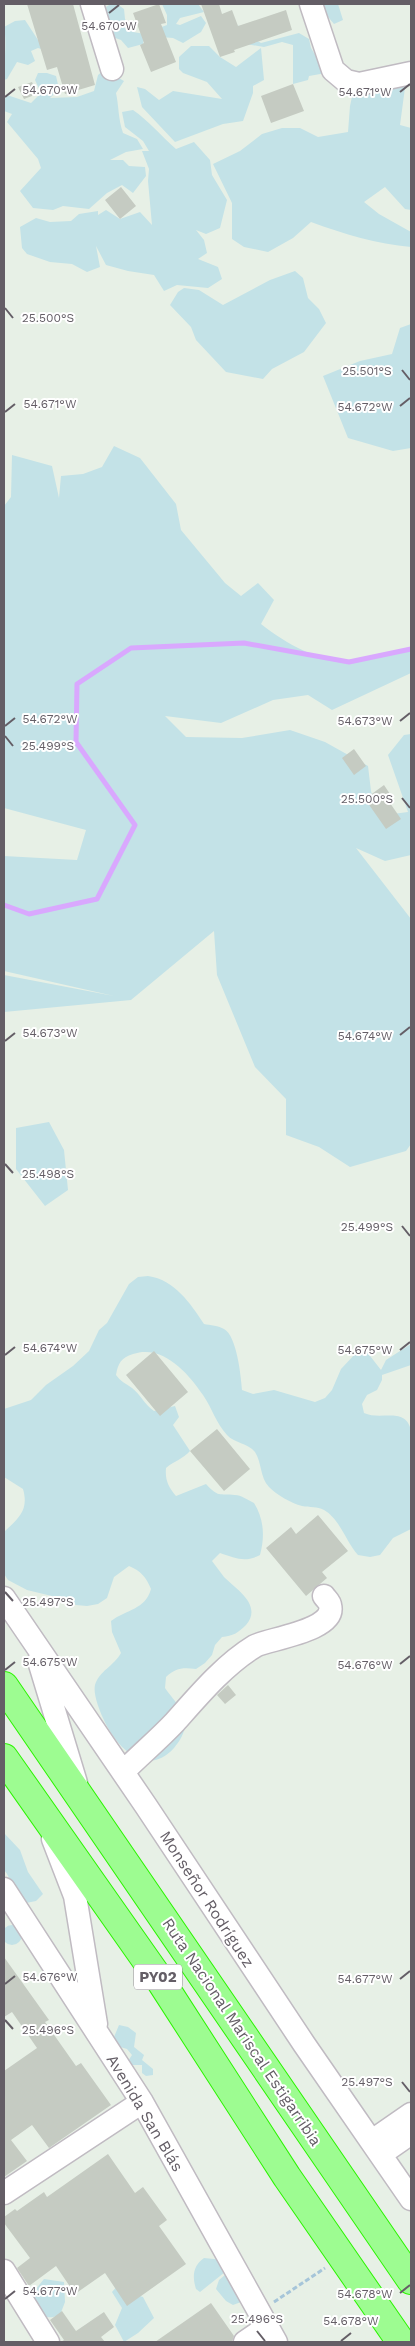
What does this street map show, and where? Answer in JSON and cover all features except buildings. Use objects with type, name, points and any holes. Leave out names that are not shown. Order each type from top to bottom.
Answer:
[{"type":"highway","name":"Ruta Nacional Mariscal Estigarribia","points":[[4,1686],[82,1803],[160,1912],[411,2280]]},
{"type":"highway","name":"PY02","points":[[4,1758],[160,1980],[287,2177],[401,2342]]},
{"type":"street","points":[[92,4],[112,69]]},
{"type":"street","points":[[311,4],[333,70],[346,81],[359,84],[411,72]]},
{"type":"street","points":[[123,1772],[174,1723],[218,1676],[248,1651],[264,1642],[278,1640],[303,1632],[321,1622],[330,1611],[330,1605],[324,1596]]},
{"type":"street","name":"Monseñor Rodríguez","points":[[4,1598],[123,1772],[304,2044],[377,2147],[411,2199]]},
{"type":"street","points":[[32,1639],[82,1803]]},
{"type":"street","points":[[42,1813],[74,1896],[99,2037]]},
{"type":"street","name":"Avenida San Blás","points":[[4,1889],[142,2102],[272,2335]]},
{"type":"street","points":[[4,2193],[142,2102]]},
{"type":"street","points":[[377,2147],[411,2114]]},
{"type":"street","points":[[377,2147],[411,2133]]},
{"type":"street","points":[[7,2284],[48,2342]]},
{"type":"street","points":[[245,2342],[272,2335]]},
{"type":"path","points":[[275,2301],[324,2269]]},
{"type":"shaded area","points":[[111,4],[117,4],[124,9],[125,19],[133,32],[145,34],[143,44],[128,48],[121,40],[104,34],[104,8]]},
{"type":"shaded area","points":[[162,4],[198,4],[204,12],[180,18],[176,24],[180,25],[201,16],[206,23],[201,32],[183,43],[173,38],[161,37],[156,29],[167,25],[167,15]]},
{"type":"shaded area","points":[[323,4],[338,4],[343,20],[334,24],[324,12]]},
{"type":"shaded area","points":[[25,20],[38,40],[51,52],[38,48],[31,51],[35,61],[28,65],[17,62],[7,79],[4,80],[4,27],[15,21]]},
{"type":"shaded area","points":[[238,25],[245,34],[261,43],[299,33],[309,39],[311,48],[326,73],[309,76],[308,80],[293,84],[293,45],[282,42],[264,47],[240,43]]},
{"type":"shaded area","points":[[191,46],[209,46],[220,57],[236,67],[261,48],[264,80],[253,86],[253,93],[243,121],[223,124],[175,142],[142,107],[137,87],[145,89],[159,100],[173,91],[222,99],[207,82],[183,73],[179,69],[179,57]]},
{"type":"shaded area","points":[[104,70],[124,81],[116,93],[121,128],[123,133],[137,139],[143,149],[126,152],[110,160],[123,160],[129,166],[145,167],[146,176],[133,193],[122,185],[107,193],[89,209],[63,206],[53,210],[33,208],[20,191],[41,168],[38,159],[7,122],[12,114],[4,111],[4,101],[7,95],[31,103],[41,93],[35,80],[38,73],[47,73],[56,76],[59,89],[50,98],[77,97],[94,91],[98,75]]},
{"type":"shaded area","points":[[406,80],[400,125],[411,128],[411,210],[405,209],[385,187],[364,202],[379,214],[411,232],[411,247],[361,238],[311,222],[293,238],[268,252],[244,247],[232,239],[232,203],[213,164],[240,151],[262,134],[282,128],[300,128],[318,137],[348,132],[350,106],[355,83]]},
{"type":"shaded area","points":[[133,110],[176,149],[194,142],[210,160],[212,175],[227,200],[220,228],[206,234],[196,230],[204,240],[207,253],[198,259],[218,267],[222,279],[208,288],[177,285],[164,291],[154,275],[106,265],[96,246],[100,267],[87,272],[72,264],[50,262],[27,254],[22,248],[20,227],[36,218],[50,222],[71,221],[79,214],[98,211],[98,215],[106,210],[120,219],[140,212],[152,225],[148,181],[149,169],[142,151],[149,151],[143,141],[125,127],[122,112]]},
{"type":"shaded area","points":[[295,271],[303,278],[308,298],[319,309],[326,323],[304,352],[272,369],[263,379],[226,372],[196,340],[191,327],[170,305],[178,292],[184,288],[199,290],[223,305],[270,280]]},
{"type":"shaded area","points":[[411,324],[411,448],[393,451],[348,438],[323,376],[360,361],[392,354],[400,328]]},
{"type":"shaded area","points":[[114,446],[140,458],[176,504],[181,530],[225,583],[241,596],[258,583],[274,600],[261,624],[283,640],[318,656],[344,660],[378,657],[411,649],[411,673],[332,710],[308,695],[273,700],[221,723],[165,716],[186,737],[242,738],[290,730],[325,742],[368,766],[371,791],[378,816],[408,812],[388,755],[404,735],[411,734],[411,855],[385,861],[356,848],[411,919],[411,1144],[406,1151],[350,1167],[319,1147],[286,1135],[286,1099],[255,1067],[217,975],[214,931],[131,1000],[4,1012],[4,975],[114,996],[4,971],[4,856],[77,860],[86,830],[4,808],[4,506],[11,497],[12,455],[52,466],[59,498],[61,476],[83,474],[102,467]]},
{"type":"shaded area","points":[[49,1122],[64,1150],[68,1190],[45,1206],[16,1169],[16,1128]]},
{"type":"shaded area","points":[[138,1277],[158,1278],[174,1287],[193,1308],[204,1324],[220,1327],[228,1333],[238,1357],[242,1390],[253,1394],[274,1390],[315,1402],[325,1398],[332,1390],[341,1369],[356,1353],[367,1352],[381,1370],[386,1360],[411,1344],[411,1365],[382,1375],[382,1380],[377,1390],[367,1395],[362,1404],[364,1413],[404,1418],[411,1430],[411,1529],[393,1538],[380,1555],[370,1557],[358,1555],[330,1514],[319,1508],[293,1503],[269,1487],[264,1479],[255,1452],[227,1435],[197,1387],[174,1363],[154,1353],[144,1352],[133,1354],[123,1359],[119,1364],[116,1375],[121,1381],[135,1390],[154,1411],[175,1406],[179,1417],[173,1425],[190,1451],[166,1468],[168,1483],[176,1496],[206,1484],[216,1493],[240,1496],[254,1503],[260,1515],[263,1528],[263,1542],[260,1555],[245,1559],[220,1553],[212,1561],[224,1577],[241,1592],[250,1604],[250,1618],[246,1625],[238,1632],[222,1637],[205,1663],[196,1669],[183,1668],[176,1670],[166,1677],[165,1688],[181,1710],[185,1727],[174,1748],[163,1757],[152,1761],[142,1760],[132,1755],[115,1739],[101,1714],[95,1693],[97,1680],[121,1653],[112,1632],[111,1621],[140,1605],[148,1596],[151,1589],[145,1578],[140,1572],[129,1566],[114,1577],[107,1598],[98,1604],[87,1606],[76,1605],[60,1598],[27,1590],[8,1580],[4,1574],[4,1532],[18,1518],[24,1508],[25,1496],[23,1489],[4,1477],[4,1409],[31,1400],[46,1385],[73,1366],[89,1351],[99,1330],[107,1323],[129,1284]]},
{"type":"shaded area","points":[[4,1833],[20,1850],[28,1872],[43,1894],[36,1901],[26,1903],[4,1870]]},
{"type":"shaded area","points":[[12,1925],[19,1928],[22,1935],[19,1942],[12,1945],[5,1942],[2,1935],[5,1928]]},
{"type":"shaded area","points":[[119,2025],[128,2027],[136,2033],[134,2047],[144,2055],[142,2060],[153,2069],[153,2075],[146,2076],[142,2073],[142,2065],[131,2065],[128,2061],[132,2055],[127,2049],[117,2046],[114,2037]]},
{"type":"shaded area","points":[[204,2258],[224,2260],[225,2272],[200,2292],[196,2289],[194,2276],[198,2264]]},
{"type":"shaded area","points":[[225,2275],[236,2277],[241,2302],[233,2305],[226,2301],[216,2289],[219,2280]]},
{"type":"shaded area","points":[[44,2279],[64,2282],[65,2302],[60,2315],[49,2317],[41,2315],[27,2300]]},
{"type":"shaded area","points":[[120,2283],[127,2292],[143,2297],[154,2318],[138,2333],[124,2342],[115,2325],[122,2308],[112,2292]]},
{"type":"waterway","points":[[4,905],[29,914],[97,899],[135,825],[76,742],[77,684],[131,648],[244,643],[349,662],[411,649]]}]
